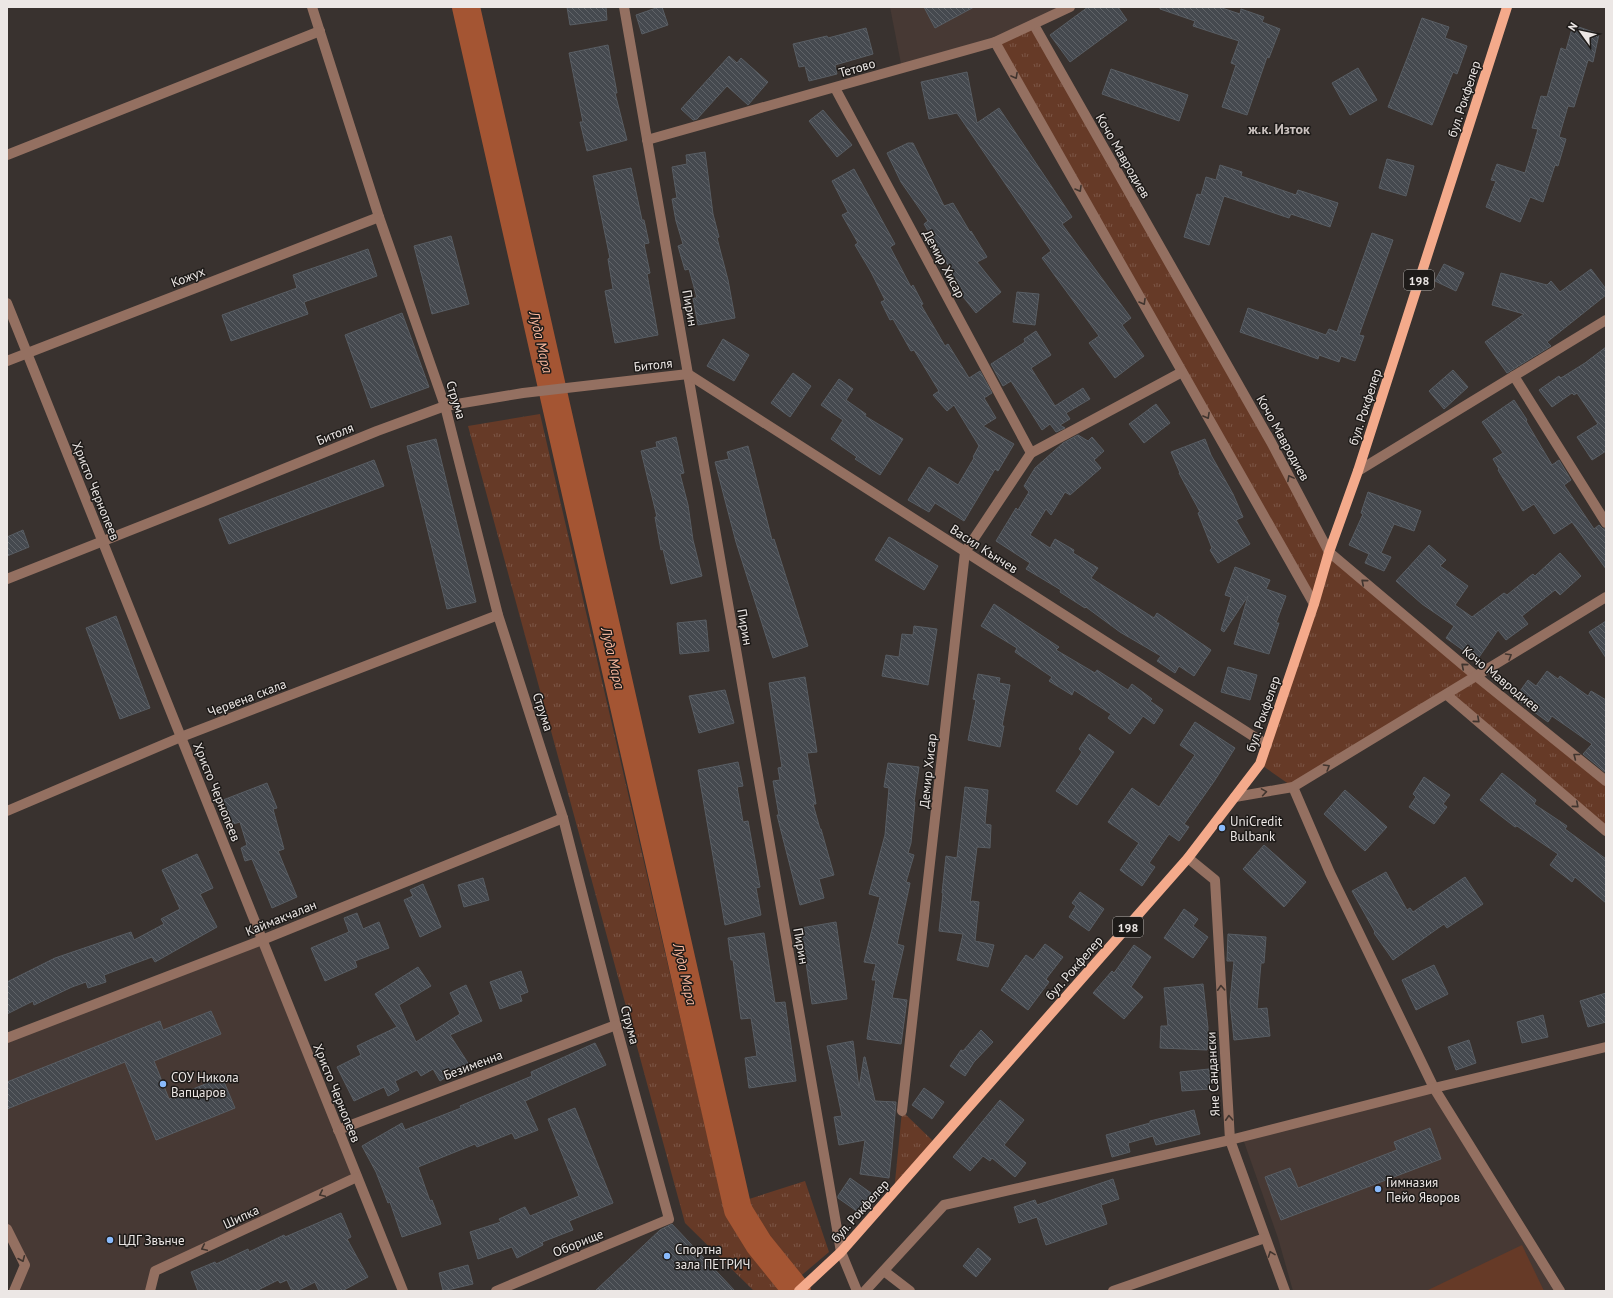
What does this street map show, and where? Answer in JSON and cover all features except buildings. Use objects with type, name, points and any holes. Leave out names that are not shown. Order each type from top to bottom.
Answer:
[{"type":"main road","name":"бул. Рокфелер","points":[[799,1291],[841,1252],[1188,858],[1260,764],[1314,604],[1329,552],[1358,471],[1508,7]]},
{"type":"street","name":"Струма","points":[[312,7],[379,217],[445,406],[498,615],[563,818],[616,1025],[669,1219]]},
{"type":"street","name":"Пирин","points":[[624,7],[841,1252],[857,1291]]},
{"type":"street","name":"Тетово","points":[[647,140],[995,42],[1070,7]]},
{"type":"street","name":"Кочо Мавродиев","points":[[1034,25],[1271,442],[1329,552],[1476,676],[1606,781]]},
{"type":"street","points":[[7,156],[320,31]]},
{"type":"street","points":[[995,42],[1314,604]]},
{"type":"street","name":"Демир Хисар","points":[[835,88],[1031,453]]},
{"type":"street","name":"Кожух","points":[[7,361],[379,217]]},
{"type":"street","name":"Христо Чернопеев","points":[[7,303],[403,1291]]},
{"type":"street","points":[[1358,471],[1606,320]]},
{"type":"street","name":"Демир Хисар","points":[[902,1111],[965,552],[1031,453],[1182,372]]},
{"type":"street","name":"Битоля","points":[[7,579],[377,431],[445,406],[581,386],[688,374]]},
{"type":"street","name":"Васил Кънчев","points":[[688,374],[1267,745]]},
{"type":"street","points":[[1514,376],[1606,523]]},
{"type":"street","points":[[1235,797],[1294,787],[1606,597]]},
{"type":"street","name":"Червена скала","points":[[7,811],[181,737],[498,615]]},
{"type":"street","points":[[1447,694],[1606,831]]},
{"type":"street","points":[[1294,787],[1330,873],[1434,1088],[1560,1291]]},
{"type":"street","name":"Каймакчалан","points":[[7,1038],[262,940],[563,818]]},
{"type":"street","name":"Яне Сандански","points":[[1188,858],[1214,880],[1230,1140],[1285,1291]]},
{"type":"street","name":"Безименна","points":[[338,1130],[616,1025]]},
{"type":"street","points":[[865,1291],[944,1205],[1230,1140],[1606,1046]]},
{"type":"street","name":"Шипка","points":[[150,1291],[155,1271],[357,1177]]},
{"type":"street","name":"Оборище","points":[[496,1291],[669,1219]]},
{"type":"street","points":[[7,1229],[25,1265],[14,1291]]},
{"type":"street","points":[[1113,1291],[1265,1238]]},
{"type":"street","points":[[884,1270],[910,1291]]},
{"type":"shaded area","points":[[890,7],[1070,7],[1034,25],[902,69]]},
{"type":"shaded area","name":"СОУ Никола Вапцаров","points":[[262,940],[357,1177],[155,1271],[150,1291],[14,1291],[25,1265],[7,1229],[7,1038]]},
{"type":"shaded area","name":"Гимназия Пейо Яворов","points":[[1434,1088],[1560,1291],[1293,1291],[1278,1238],[1243,1139]]},
{"type":"green space","points":[[1034,25],[1329,552],[1606,781],[1606,831],[1447,695],[1293,787],[1260,764],[1314,604],[995,42]]},
{"type":"green space","points":[[540,414],[724,1207],[805,1181],[829,1252],[783,1291],[754,1291],[685,1223],[468,426]]},
{"type":"green space","points":[[902,1111],[936,1144],[894,1192]]},
{"type":"green space","points":[[1522,1245],[1544,1291],[1426,1291]]},
{"type":"waterway","name":"Луда Мара","points":[[466,7],[738,1210],[759,1244],[797,1291]]},
{"type":"place","name":"UniCredit Bulbank","points":[[1222,828]]},
{"type":"place","name":"СОУ Никола Вапцаров","points":[[163,1084]]},
{"type":"place","name":"Гимназия Пейо Яворов","points":[[1378,1189]]},
{"type":"place","name":"ЦДГ Звънче","points":[[110,1240]]},
{"type":"place","name":"Спортна зала ПЕТРИЧ","points":[[667,1256]]},
{"type":"district","name":"ж.к. Изток","points":[[1279,129]]}]
